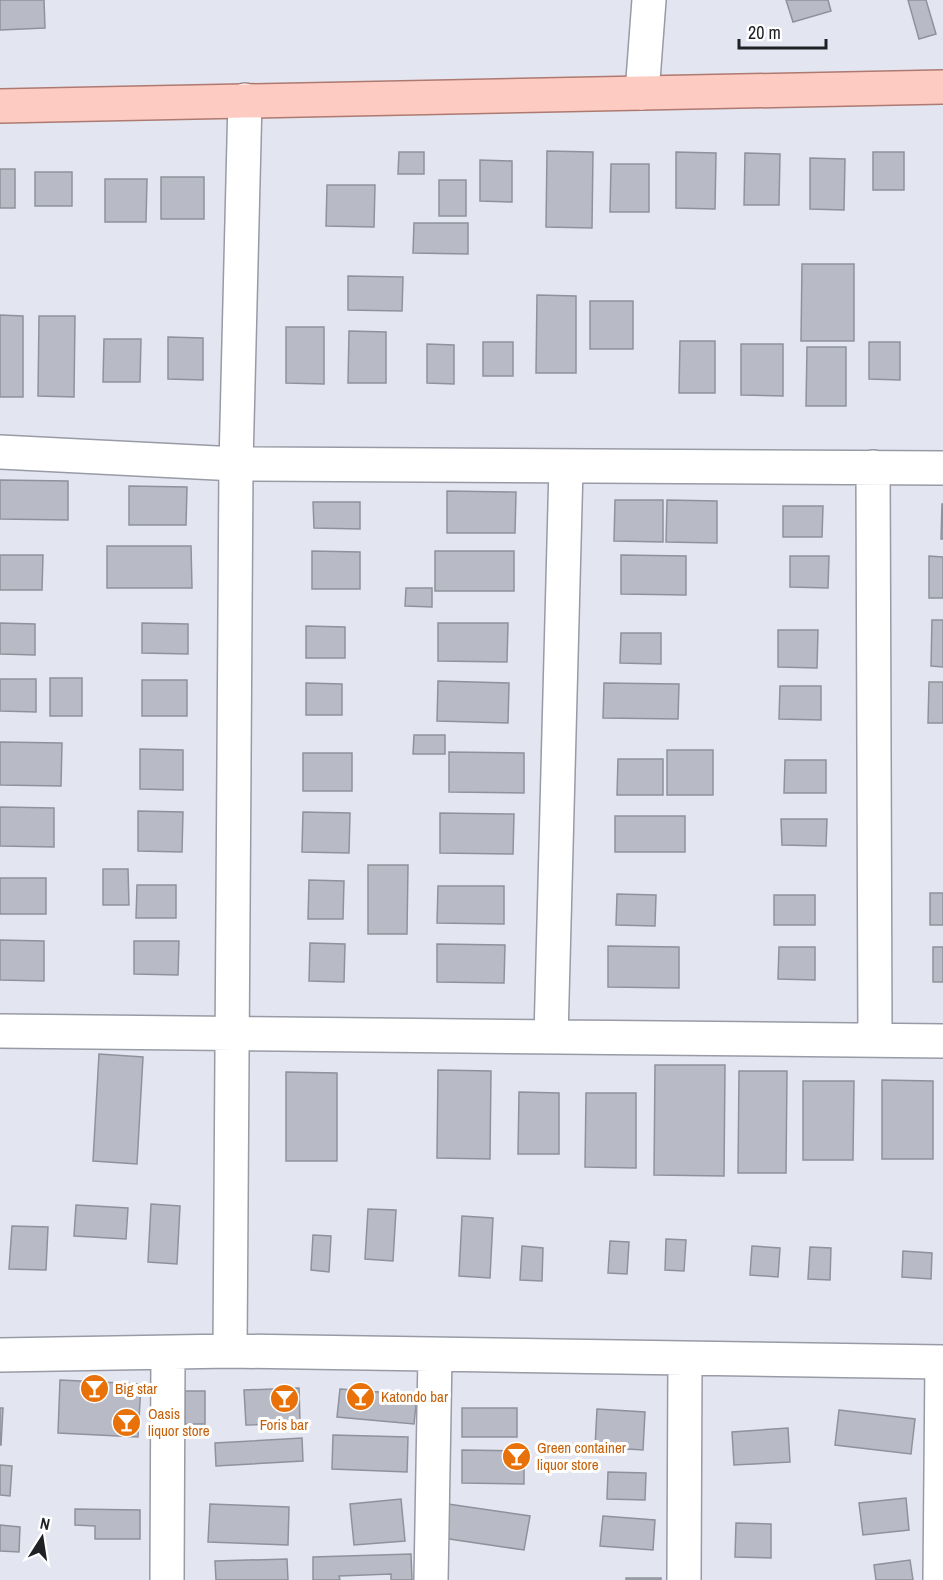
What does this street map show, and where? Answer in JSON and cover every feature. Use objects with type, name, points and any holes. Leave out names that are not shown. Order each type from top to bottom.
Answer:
[{"type":"main road","points":[[0,106],[943,87]]},
{"type":"street","points":[[642,93],[649,0]]},
{"type":"street","points":[[230,1351],[230,1034],[236,464],[245,100]]},
{"type":"street","points":[[0,452],[236,464],[943,468]]},
{"type":"street","points":[[873,466],[875,1039]]},
{"type":"street","points":[[551,1036],[566,467]]},
{"type":"street","points":[[0,1031],[943,1041]]},
{"type":"street","points":[[0,1355],[230,1351],[685,1360],[942,1362],[940,1580]]},
{"type":"street","points":[[167,1580],[168,1353]]},
{"type":"street","points":[[432,1580],[435,1355]]},
{"type":"street","points":[[684,1580],[685,1360]]},
{"type":"building","points":[[0,0],[44,0],[45,28],[0,30]]},
{"type":"building","points":[[786,0],[828,0],[831,11],[793,22]]},
{"type":"building","points":[[908,0],[926,0],[936,34],[919,39]]},
{"type":"building","points":[[547,151],[593,152],[592,228],[546,227]]},
{"type":"building","points":[[399,152],[424,152],[424,174],[398,174]]},
{"type":"building","points":[[676,152],[716,153],[715,209],[676,208]]},
{"type":"building","points":[[873,152],[904,152],[904,190],[873,190]]},
{"type":"building","points":[[745,153],[780,154],[779,205],[744,205]]},
{"type":"building","points":[[810,158],[845,159],[844,210],[810,209]]},
{"type":"building","points":[[480,160],[512,161],[512,202],[480,201]]},
{"type":"building","points":[[611,164],[649,164],[649,212],[610,212]]},
{"type":"building","points":[[0,169],[15,169],[15,208],[0,208]]},
{"type":"building","points":[[35,172],[72,172],[72,206],[35,206]]},
{"type":"building","points":[[161,177],[204,177],[204,219],[161,219]]},
{"type":"building","points":[[105,179],[147,179],[146,222],[105,222]]},
{"type":"building","points":[[439,180],[466,180],[466,216],[439,216]]},
{"type":"building","points":[[327,185],[375,185],[374,227],[326,226]]},
{"type":"building","points":[[414,223],[468,223],[468,254],[413,253]]},
{"type":"building","points":[[802,264],[854,264],[854,341],[801,341]]},
{"type":"building","points":[[348,276],[403,277],[402,311],[348,310]]},
{"type":"building","points":[[537,295],[576,296],[576,373],[536,373]]},
{"type":"building","points":[[590,301],[633,301],[633,349],[590,349]]},
{"type":"building","points":[[0,315],[23,316],[23,397],[0,397]]},
{"type":"building","points":[[39,316],[75,316],[74,397],[38,396]]},
{"type":"building","points":[[286,327],[324,327],[324,384],[286,383]]},
{"type":"building","points":[[349,331],[386,332],[386,383],[348,383]]},
{"type":"building","points":[[168,337],[203,338],[203,380],[168,379]]},
{"type":"building","points":[[104,339],[141,339],[140,382],[103,382]]},
{"type":"building","points":[[680,341],[715,341],[715,393],[679,393]]},
{"type":"building","points":[[483,342],[513,342],[513,376],[483,376]]},
{"type":"building","points":[[869,342],[900,342],[900,380],[869,379]]},
{"type":"building","points":[[427,344],[454,345],[454,384],[427,383]]},
{"type":"building","points":[[741,344],[783,344],[783,396],[741,395]]},
{"type":"building","points":[[807,347],[846,347],[846,406],[806,406]]},
{"type":"building","points":[[0,480],[68,481],[68,520],[0,519]]},
{"type":"building","points":[[129,486],[187,487],[186,525],[129,525]]},
{"type":"building","points":[[447,491],[516,492],[515,533],[447,533]]},
{"type":"building","points":[[615,500],[663,500],[663,542],[614,541]]},
{"type":"building","points":[[667,500],[717,501],[717,543],[666,542]]},
{"type":"building","points":[[313,502],[360,502],[360,529],[314,528]]},
{"type":"building","points":[[942,504],[943,539],[941,539]]},
{"type":"building","points":[[783,506],[823,506],[822,537],[783,537]]},
{"type":"building","points":[[107,546],[191,546],[192,588],[107,588]]},
{"type":"building","points":[[312,551],[360,552],[360,589],[312,589]]},
{"type":"building","points":[[435,551],[514,551],[514,591],[435,591]]},
{"type":"building","points":[[0,555],[43,555],[42,590],[0,590]]},
{"type":"building","points":[[621,555],[686,556],[686,595],[621,594]]},
{"type":"building","points":[[790,556],[829,556],[828,588],[790,587]]},
{"type":"building","points":[[929,556],[943,557],[943,598],[929,598]]},
{"type":"building","points":[[406,588],[432,588],[432,607],[405,606]]},
{"type":"building","points":[[932,620],[943,620],[943,667],[931,666]]},
{"type":"building","points":[[0,623],[35,624],[35,655],[0,654]]},
{"type":"building","points":[[142,623],[188,624],[188,654],[142,653]]},
{"type":"building","points":[[438,623],[508,623],[507,662],[438,661]]},
{"type":"building","points":[[306,626],[345,627],[345,658],[306,658]]},
{"type":"building","points":[[778,630],[818,630],[817,668],[778,667]]},
{"type":"building","points":[[621,633],[661,633],[661,664],[620,663]]},
{"type":"building","points":[[50,678],[82,678],[82,716],[50,716]]},
{"type":"building","points":[[0,679],[36,679],[36,712],[0,711]]},
{"type":"building","points":[[142,680],[187,680],[187,716],[142,716]]},
{"type":"building","points":[[438,681],[509,683],[508,723],[437,721]]},
{"type":"building","points":[[929,682],[943,682],[943,723],[928,723]]},
{"type":"building","points":[[306,683],[342,684],[342,715],[306,715]]},
{"type":"building","points":[[604,683],[679,684],[678,719],[603,718]]},
{"type":"building","points":[[780,686],[821,686],[821,720],[779,719]]},
{"type":"building","points":[[414,735],[445,735],[445,754],[413,754]]},
{"type":"building","points":[[0,742],[62,743],[61,786],[0,785]]},
{"type":"building","points":[[140,749],[183,750],[183,790],[140,789]]},
{"type":"building","points":[[667,750],[713,750],[713,795],[667,795]]},
{"type":"building","points":[[449,752],[524,753],[524,793],[449,792]]},
{"type":"building","points":[[303,753],[352,753],[352,791],[303,791]]},
{"type":"building","points":[[618,759],[663,759],[663,795],[617,795]]},
{"type":"building","points":[[785,760],[826,760],[826,793],[784,793]]},
{"type":"building","points":[[0,807],[54,808],[54,847],[0,846]]},
{"type":"building","points":[[138,811],[183,812],[182,852],[138,851]]},
{"type":"building","points":[[303,812],[350,813],[349,853],[302,852]]},
{"type":"building","points":[[440,813],[514,814],[513,854],[440,853]]},
{"type":"building","points":[[615,816],[685,816],[685,852],[615,852]]},
{"type":"building","points":[[781,819],[827,819],[826,846],[782,845]]},
{"type":"building","points":[[368,865],[408,865],[407,934],[368,934]]},
{"type":"building","points":[[103,869],[128,869],[129,905],[103,905]]},
{"type":"building","points":[[0,878],[46,878],[46,914],[0,914]]},
{"type":"building","points":[[309,880],[344,881],[343,919],[308,919]]},
{"type":"building","points":[[137,885],[176,885],[176,918],[136,918]]},
{"type":"building","points":[[438,886],[504,886],[504,924],[437,923]]},
{"type":"building","points":[[930,893],[943,893],[943,925],[930,925]]},
{"type":"building","points":[[617,894],[656,895],[655,926],[616,925]]},
{"type":"building","points":[[774,895],[815,895],[815,925],[774,925]]},
{"type":"building","points":[[0,940],[44,941],[44,981],[0,980]]},
{"type":"building","points":[[134,941],[179,941],[178,975],[134,974]]},
{"type":"building","points":[[310,943],[345,944],[344,982],[309,981]]},
{"type":"building","points":[[437,944],[505,945],[504,983],[437,982]]},
{"type":"building","points":[[608,946],[679,947],[679,988],[608,987]]},
{"type":"building","points":[[779,947],[815,947],[815,980],[778,979]]},
{"type":"building","points":[[933,947],[943,947],[943,982],[933,982]]},
{"type":"building","points":[[99,1054],[143,1057],[137,1164],[93,1161]]},
{"type":"building","points":[[655,1065],[725,1065],[724,1176],[654,1175]]},
{"type":"building","points":[[438,1070],[491,1071],[490,1159],[437,1158]]},
{"type":"building","points":[[739,1071],[787,1071],[786,1173],[738,1173]]},
{"type":"building","points":[[286,1072],[337,1073],[337,1161],[286,1161]]},
{"type":"building","points":[[882,1080],[933,1081],[933,1159],[882,1159]]},
{"type":"building","points":[[803,1081],[854,1081],[853,1160],[803,1160]]},
{"type":"building","points":[[519,1092],[559,1093],[559,1154],[518,1154]]},
{"type":"building","points":[[586,1093],[636,1093],[636,1168],[585,1167]]},
{"type":"building","points":[[151,1204],[180,1206],[177,1264],[148,1262]]},
{"type":"building","points":[[76,1205],[128,1208],[126,1239],[74,1236]]},
{"type":"building","points":[[368,1209],[396,1210],[393,1261],[365,1259]]},
{"type":"building","points":[[462,1216],[493,1218],[490,1278],[459,1276]]},
{"type":"building","points":[[12,1226],[48,1227],[46,1270],[9,1269]]},
{"type":"building","points":[[313,1235],[331,1236],[329,1272],[311,1270]]},
{"type":"building","points":[[666,1239],[686,1240],[684,1271],[665,1270]]},
{"type":"building","points":[[610,1241],[629,1242],[627,1274],[608,1273]]},
{"type":"building","points":[[522,1246],[543,1248],[542,1281],[520,1280]]},
{"type":"building","points":[[752,1246],[780,1248],[778,1277],[750,1275]]},
{"type":"building","points":[[810,1247],[831,1248],[830,1280],[808,1279]]},
{"type":"building","points":[[903,1251],[932,1253],[931,1279],[902,1277]]},
{"type":"building","points":[[60,1380],[141,1384],[138,1437],[58,1433]]},
{"type":"building","points":[[299,1388],[300,1423],[246,1425],[244,1390]]},
{"type":"building","points":[[340,1389],[417,1395],[414,1424],[337,1417]]},
{"type":"building","points":[[185,1391],[205,1391],[205,1424],[185,1424]]},
{"type":"building","points":[[0,1408],[3,1408],[1,1445],[0,1445]]},
{"type":"building","points":[[462,1408],[517,1408],[517,1437],[462,1437]]},
{"type":"building","points":[[597,1409],[645,1412],[643,1450],[595,1447]]},
{"type":"building","points":[[839,1410],[915,1419],[911,1454],[835,1445]]},
{"type":"building","points":[[788,1428],[790,1462],[734,1465],[732,1432]]},
{"type":"building","points":[[333,1435],[408,1437],[407,1472],[332,1469]]},
{"type":"building","points":[[302,1438],[303,1461],[216,1466],[215,1443]]},
{"type":"building","points":[[462,1450],[524,1451],[524,1484],[462,1483]]},
{"type":"building","points":[[0,1465],[12,1466],[10,1496],[0,1495]]},
{"type":"building","points":[[608,1472],[646,1473],[645,1500],[607,1499]]},
{"type":"building","points":[[906,1498],[909,1530],[863,1535],[859,1503]]},
{"type":"building","points":[[401,1499],[405,1541],[354,1545],[350,1504]]},
{"type":"building","points":[[210,1504],[289,1507],[288,1545],[208,1542]]},
{"type":"building","points":[[448,1504],[530,1516],[524,1550],[443,1538]]},
{"type":"building","points":[[75,1509],[140,1510],[140,1539],[95,1539],[95,1526],[75,1525]]},
{"type":"building","points":[[603,1516],[655,1520],[653,1550],[600,1546]]},
{"type":"building","points":[[736,1523],[771,1524],[771,1558],[735,1557]]},
{"type":"building","points":[[0,1525],[20,1527],[19,1552],[0,1551]]},
{"type":"building","points":[[411,1554],[412,1580],[391,1580],[391,1574],[339,1576],[340,1580],[313,1580],[313,1557]]},
{"type":"building","points":[[287,1559],[288,1580],[216,1580],[215,1561]]},
{"type":"building","points":[[910,1560],[913,1580],[876,1580],[874,1565]]},
{"type":"building","points":[[626,1578],[661,1578],[661,1580],[626,1580]]},
{"type":"place","name":"Big star","points":[[94,1389]]},
{"type":"place","name":"Katondo bar","points":[[360,1397]]},
{"type":"place","name":"Foris bar","points":[[284,1398]]},
{"type":"place","name":"Oasis liquor store","points":[[127,1423]]},
{"type":"place","name":"Green container liquor store","points":[[516,1457]]}]
